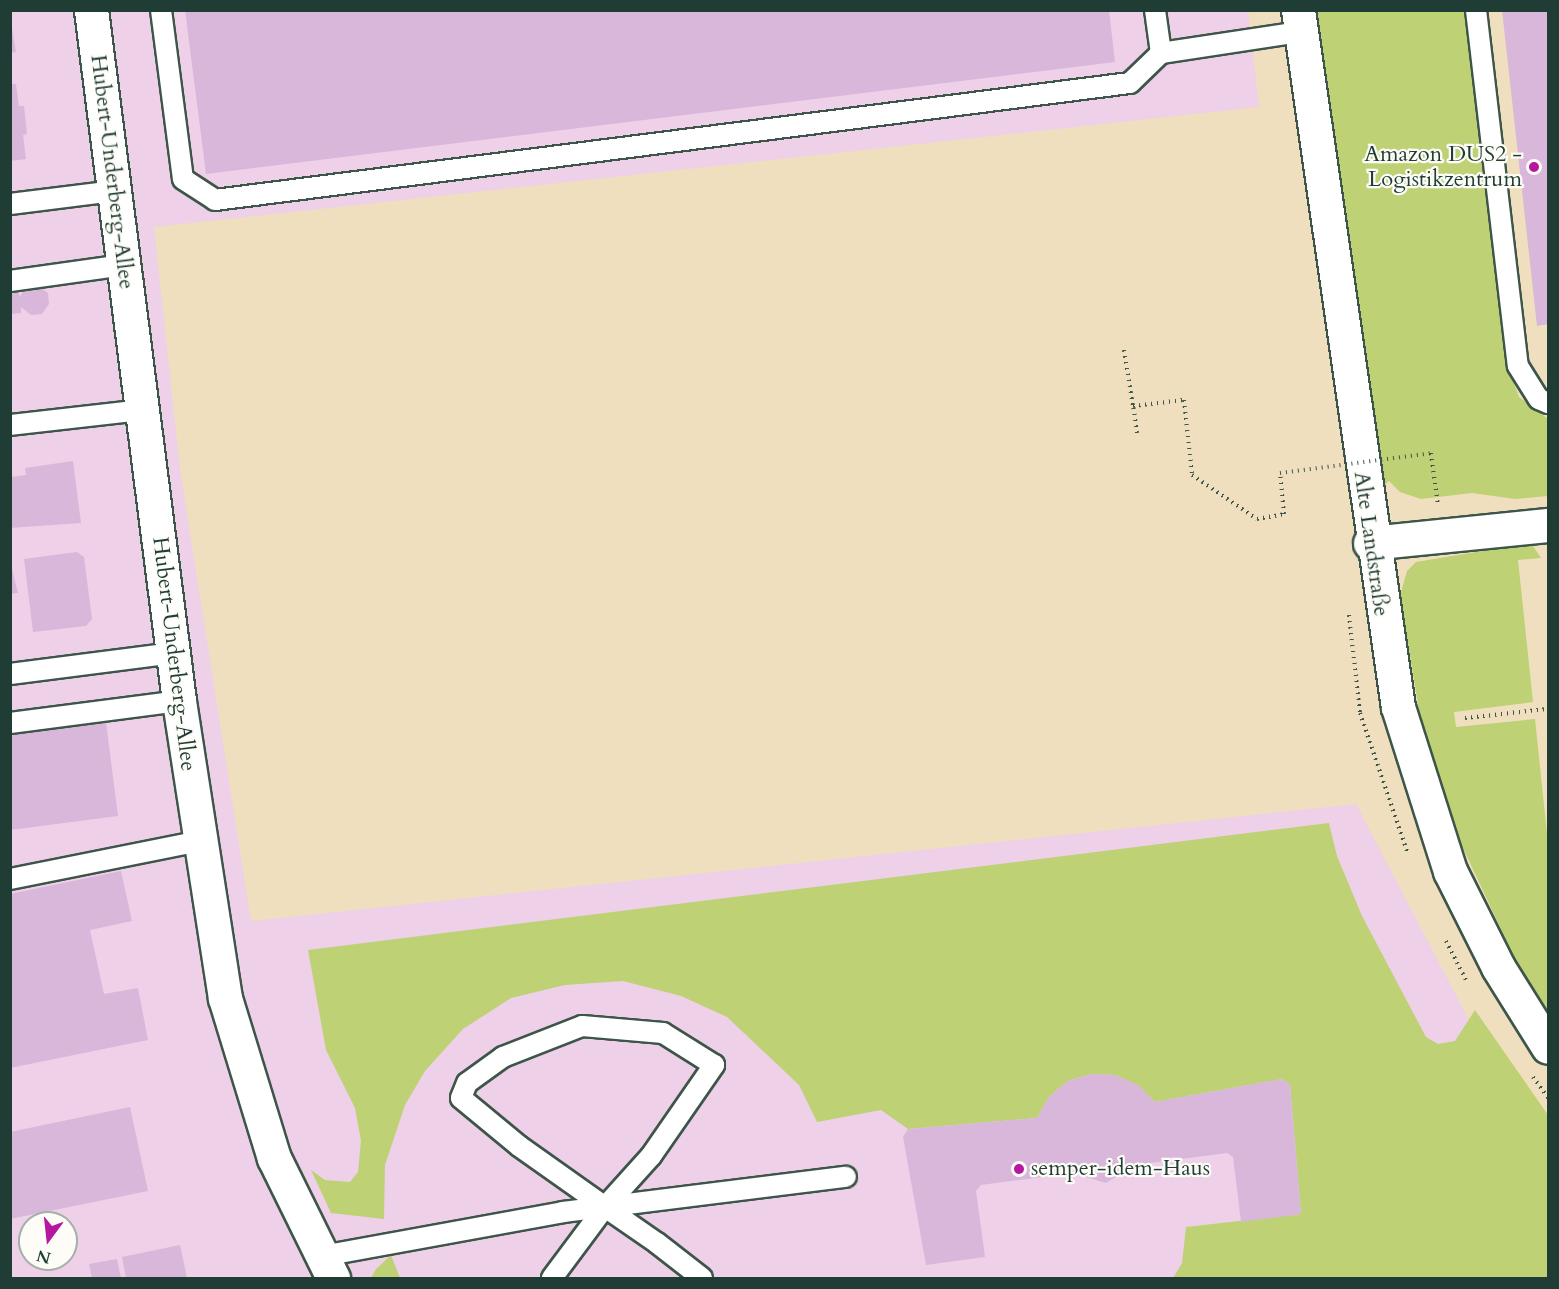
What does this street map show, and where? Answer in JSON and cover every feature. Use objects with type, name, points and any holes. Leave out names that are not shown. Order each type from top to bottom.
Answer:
[{"type":"street","name":"Hubert-Underberg-Allee","points":[[91,10],[179,701],[225,998],[246,1080],[274,1158],[327,1267]]},
{"type":"street","name":"Alte Landstraße","points":[[1299,21],[1370,543],[1398,707],[1432,822],[1475,925],[1548,1047]]},
{"type":"street","points":[[1370,543],[1548,525]]},
{"type":"lane","points":[[161,10],[183,179],[215,200],[1130,83],[1161,52],[1299,21]]},
{"type":"lane","points":[[1155,10],[1161,52]]},
{"type":"lane","points":[[1476,10],[1518,366],[1539,399],[1548,404]]},
{"type":"lane","points":[[10,204],[115,191]]},
{"type":"lane","points":[[10,281],[124,265]]},
{"type":"lane","points":[[10,425],[142,410]]},
{"type":"lane","points":[[10,674],[174,653]]},
{"type":"lane","points":[[10,723],[179,701]]},
{"type":"lane","points":[[10,879],[201,841]]},
{"type":"lane","points":[[552,1278],[605,1207],[651,1156],[714,1065],[663,1032],[582,1026],[503,1057],[467,1083],[461,1098],[605,1207],[702,1278]]},
{"type":"lane","points":[[327,1267],[401,1238],[605,1207],[846,1177]]},
{"type":"path","points":[[1124,350],[1137,433]]},
{"type":"path","points":[[1133,406],[1184,400],[1192,475],[1257,519],[1284,514],[1280,473],[1431,453],[1441,536]]},
{"type":"path","points":[[1465,718],[1548,709]]},
{"type":"shaded area","points":[[10,11],[1248,11],[1259,107],[154,227],[180,469],[251,921],[1356,804],[1471,1024],[1548,1278],[11,1278]]},
{"type":"green space","points":[[1317,11],[1469,11],[1510,373],[1519,397],[1548,419],[1548,496],[1515,499],[1472,493],[1421,499],[1400,492],[1389,481],[1382,487]]},
{"type":"green space","points":[[1524,544],[1533,546],[1541,558],[1518,560],[1533,702],[1454,712],[1456,727],[1535,719],[1548,843],[1548,1011],[1514,957],[1456,833],[1421,722],[1400,596],[1407,571],[1416,562]]},
{"type":"green space","points":[[1329,823],[1337,856],[1362,916],[1426,1037],[1438,1044],[1455,1041],[1475,1010],[1548,1115],[1548,1278],[1173,1278],[1182,1263],[1186,1227],[1301,1214],[1290,1085],[1282,1079],[1155,1102],[1137,1085],[1115,1075],[1091,1074],[1068,1081],[1049,1097],[1037,1118],[908,1129],[881,1110],[817,1122],[799,1085],[727,1017],[681,996],[623,981],[565,985],[511,998],[463,1029],[425,1071],[405,1105],[385,1165],[384,1219],[331,1213],[311,1170],[325,1180],[350,1182],[358,1172],[361,1141],[355,1108],[326,1050],[308,950]]},
{"type":"green space","points":[[391,1255],[400,1278],[371,1278],[376,1269]]},
{"type":"building","points":[[185,10],[1109,10],[1115,62],[206,174]]},
{"type":"building","name":"Amazon DUS2 - Logistikzentrum","points":[[1502,10],[1548,10],[1548,324],[1537,326]]},
{"type":"building","points":[[10,17],[16,52],[10,53]]},
{"type":"building","points":[[10,84],[16,84],[19,106],[24,106],[27,134],[23,135],[26,159],[10,161]]},
{"type":"building","points":[[38,286],[48,293],[49,304],[42,314],[31,315],[21,307],[21,313],[10,314],[10,293],[19,291],[19,297],[27,287]]},
{"type":"building","points":[[73,461],[81,523],[10,528],[10,477],[26,475],[25,468]]},
{"type":"building","points":[[77,552],[84,557],[92,619],[86,626],[33,632],[24,559]]},
{"type":"building","points":[[10,561],[18,593],[10,594]]},
{"type":"building","points":[[106,722],[118,816],[10,830],[10,734]]},
{"type":"building","points":[[121,871],[132,921],[90,930],[104,994],[138,988],[148,1040],[10,1068],[10,894]]},
{"type":"building","name":"semper-idem-Haus","points":[[1091,1074],[1115,1075],[1138,1085],[1155,1102],[1282,1079],[1290,1085],[1301,1214],[1241,1222],[1233,1157],[1227,1153],[1135,1165],[1106,1183],[1072,1173],[981,1185],[976,1191],[985,1257],[926,1265],[903,1137],[908,1129],[1037,1118],[1049,1097],[1068,1081]]},
{"type":"building","points":[[130,1107],[148,1191],[49,1211],[18,1211],[18,1217],[10,1219],[10,1132]]},
{"type":"building","points":[[180,1245],[187,1278],[126,1278],[122,1257]]},
{"type":"building","points":[[117,1259],[121,1278],[92,1278],[89,1264]]},
{"type":"place","name":"Amazon DUS2 - Logistikzentrum","points":[[1534,167]]},
{"type":"place","name":"semper-idem-Haus","points":[[1019,1169]]}]
